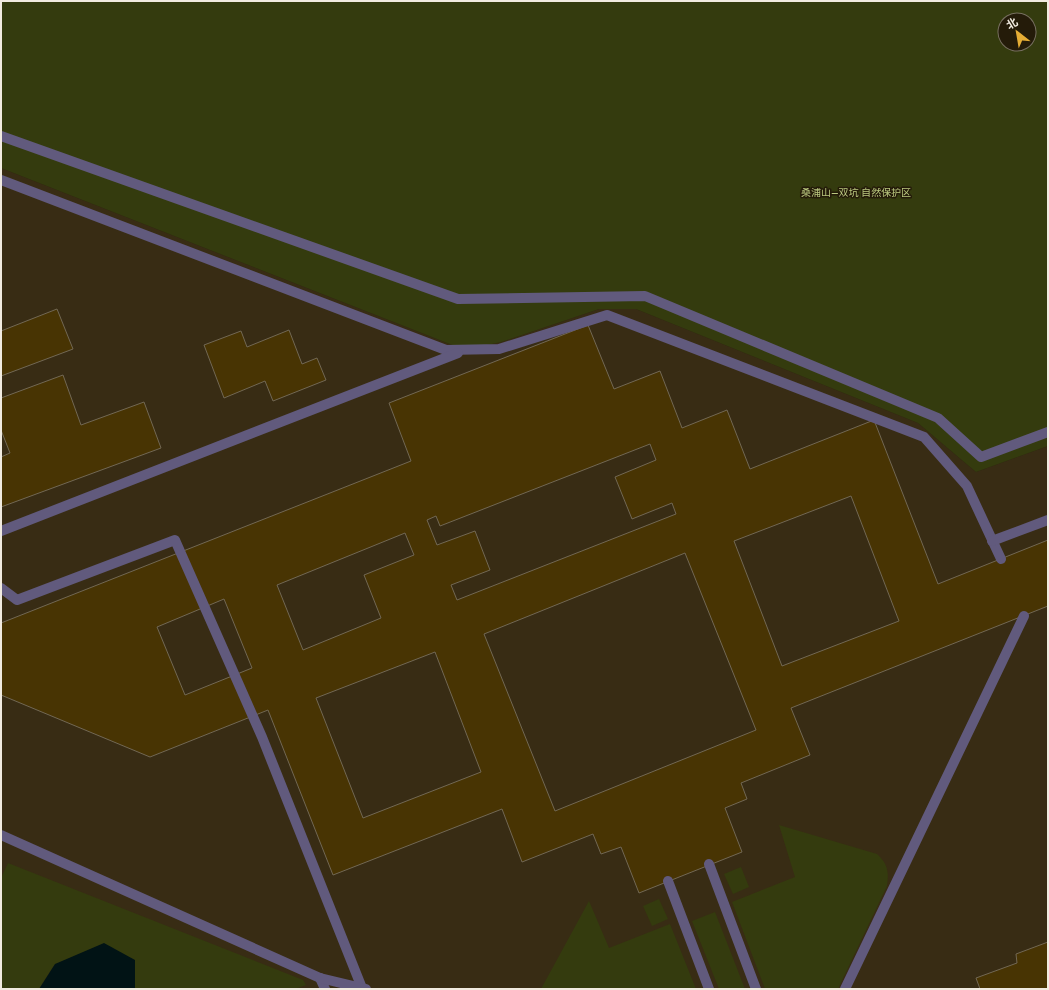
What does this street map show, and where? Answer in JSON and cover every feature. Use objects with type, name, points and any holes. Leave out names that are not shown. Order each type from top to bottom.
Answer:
[{"type":"street","points":[[1,136],[458,299],[645,296],[938,418],[981,456],[1048,432]]},
{"type":"street","points":[[1,180],[446,350],[499,349],[607,315],[924,437],[967,486],[1000,559]]},
{"type":"street","points":[[1,531],[465,350]]},
{"type":"street","points":[[992,541],[1048,520]]},
{"type":"street","points":[[1,588],[17,600],[175,540],[262,738],[364,988]]},
{"type":"street","points":[[845,989],[1024,616]]},
{"type":"street","points":[[1,835],[320,978],[364,988]]},
{"type":"street","points":[[709,864],[756,989]]},
{"type":"street","points":[[668,881],[709,989]]},
{"type":"street","points":[[320,978],[325,989]]},
{"type":"shaded area","points":[[1,168],[465,350],[501,342],[599,309],[636,309],[918,423],[976,472],[1048,446],[1048,989],[1,989]]},
{"type":"shaded area","points":[[104,943],[135,960],[135,989],[39,989],[55,964]]},
{"type":"green space","name":"桑浦山—双坑 自然保护区","points":[[1,1],[1048,1],[1048,446],[976,472],[918,423],[636,309],[599,309],[501,342],[465,350],[1,168]]},
{"type":"green space","points":[[779,825],[877,854],[886,865],[888,876],[887,886],[838,989],[765,989],[732,902],[795,877]]},
{"type":"green space","points":[[8,863],[303,980],[306,985],[295,989],[135,989],[135,960],[55,964],[39,989],[1,989],[1,878]]},
{"type":"green space","points":[[741,867],[749,887],[733,894],[724,874]]},
{"type":"green space","points":[[659,899],[668,919],[652,926],[643,906]]},
{"type":"green space","points":[[589,901],[609,948],[670,924],[696,989],[541,989]]},
{"type":"green space","points":[[715,912],[745,989],[719,989],[692,921]]},
{"type":"building","points":[[57,309],[73,349],[1,376],[1,331]]},
{"type":"building","points":[[588,325],[614,389],[660,371],[682,428],[727,410],[750,469],[874,420],[938,584],[1048,540],[1048,606],[791,708],[810,755],[741,783],[747,799],[725,808],[742,852],[639,893],[621,847],[601,854],[593,834],[522,862],[502,809],[333,875],[268,710],[150,757],[1,695],[1,623],[411,461],[389,403]],"holes":[[[650,444],[656,460],[615,477],[632,519],[672,503],[676,514],[457,600],[451,585],[490,570],[475,531],[437,545],[427,520],[436,516],[440,526]],[[851,496],[899,621],[782,666],[734,541]],[[405,533],[414,555],[364,575],[381,618],[303,650],[277,585]],[[685,553],[756,730],[555,811],[484,634]],[[224,599],[252,668],[185,695],[157,627]],[[435,652],[481,772],[363,818],[316,698]]]},
{"type":"building","points":[[289,330],[302,364],[317,358],[326,380],[273,401],[265,381],[224,398],[204,345],[241,331],[247,347]]},
{"type":"building","points":[[63,375],[81,425],[144,402],[161,448],[1,507],[1,457],[10,453],[1,430],[1,398]]},
{"type":"building","points":[[1048,942],[1048,989],[980,989],[976,978],[1017,963],[1016,954]]}]
